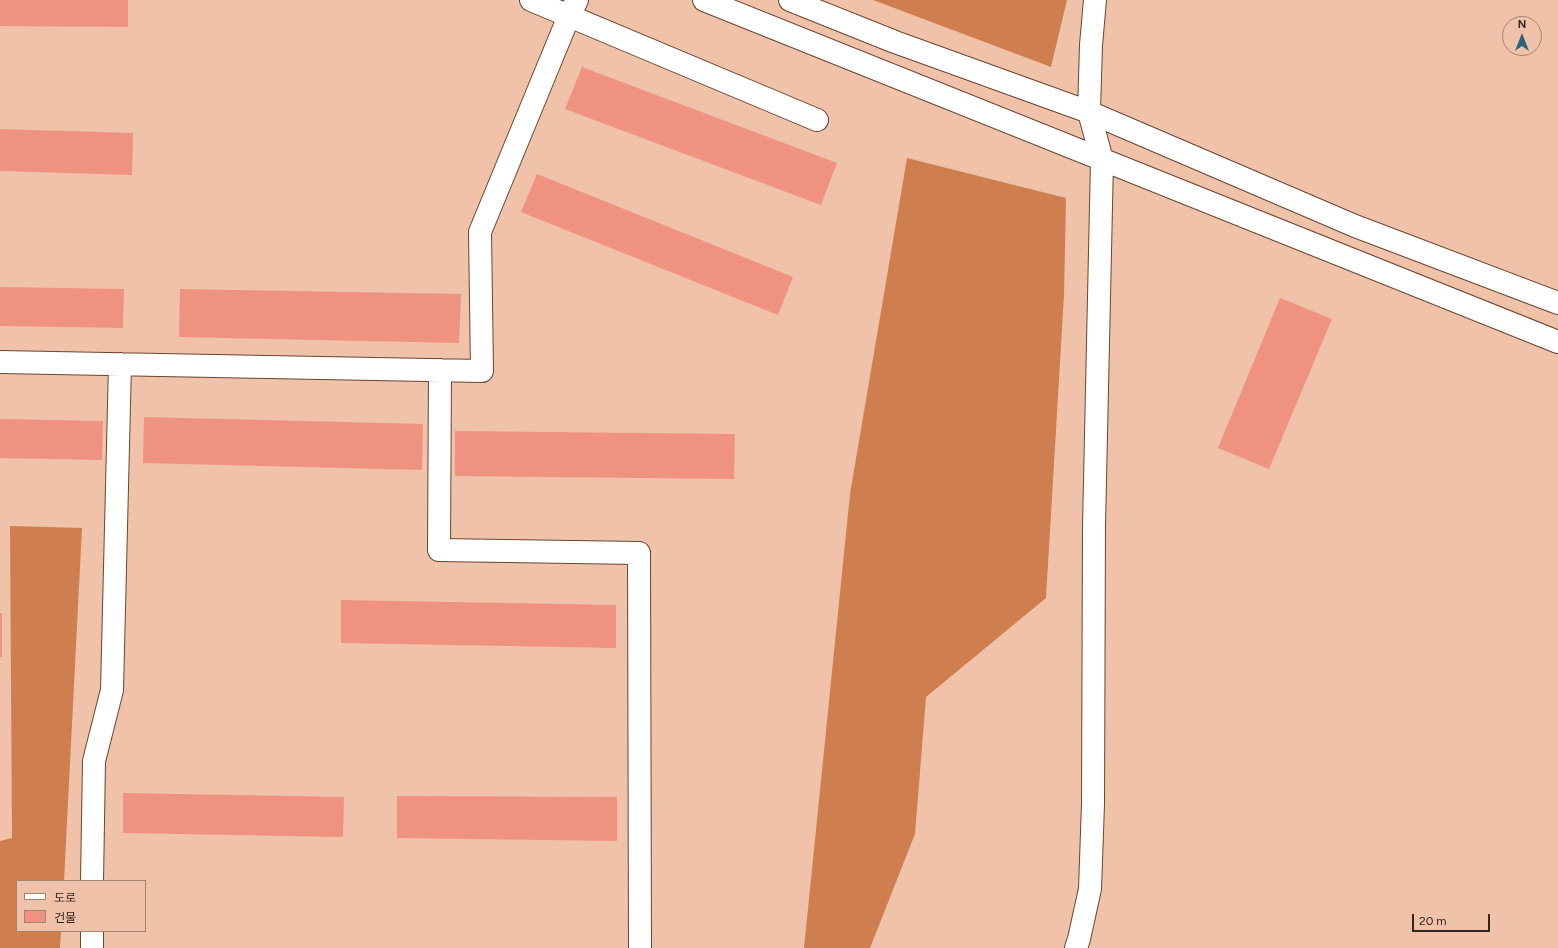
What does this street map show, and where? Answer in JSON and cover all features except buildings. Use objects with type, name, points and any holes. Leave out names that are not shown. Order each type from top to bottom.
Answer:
[{"type":"street","points":[[530,0],[573,8],[817,120]]},
{"type":"street","points":[[704,0],[1558,342]]},
{"type":"street","points":[[790,0],[894,42],[1089,112],[1355,226],[1558,303]]},
{"type":"street","points":[[1076,948],[1090,889],[1093,804],[1094,526],[1102,160],[1089,112],[1091,45],[1095,0]]},
{"type":"street","points":[[0,362],[482,371],[480,232],[573,8]]},
{"type":"street","points":[[92,880],[94,761],[112,690],[120,364]]},
{"type":"street","points":[[440,370],[439,550],[639,553],[640,948]]},
{"type":"street","points":[[92,932],[92,948]]},
{"type":"shaded area","points":[[873,0],[1067,0],[1051,67]]},
{"type":"shaded area","points":[[907,158],[1066,198],[1064,295],[1046,598],[926,697],[915,834],[870,948],[804,948],[850,494]]},
{"type":"shaded area","points":[[10,526],[82,528],[64,880],[16,880],[16,932],[61,932],[60,948],[0,948],[0,841],[12,838]]}]
